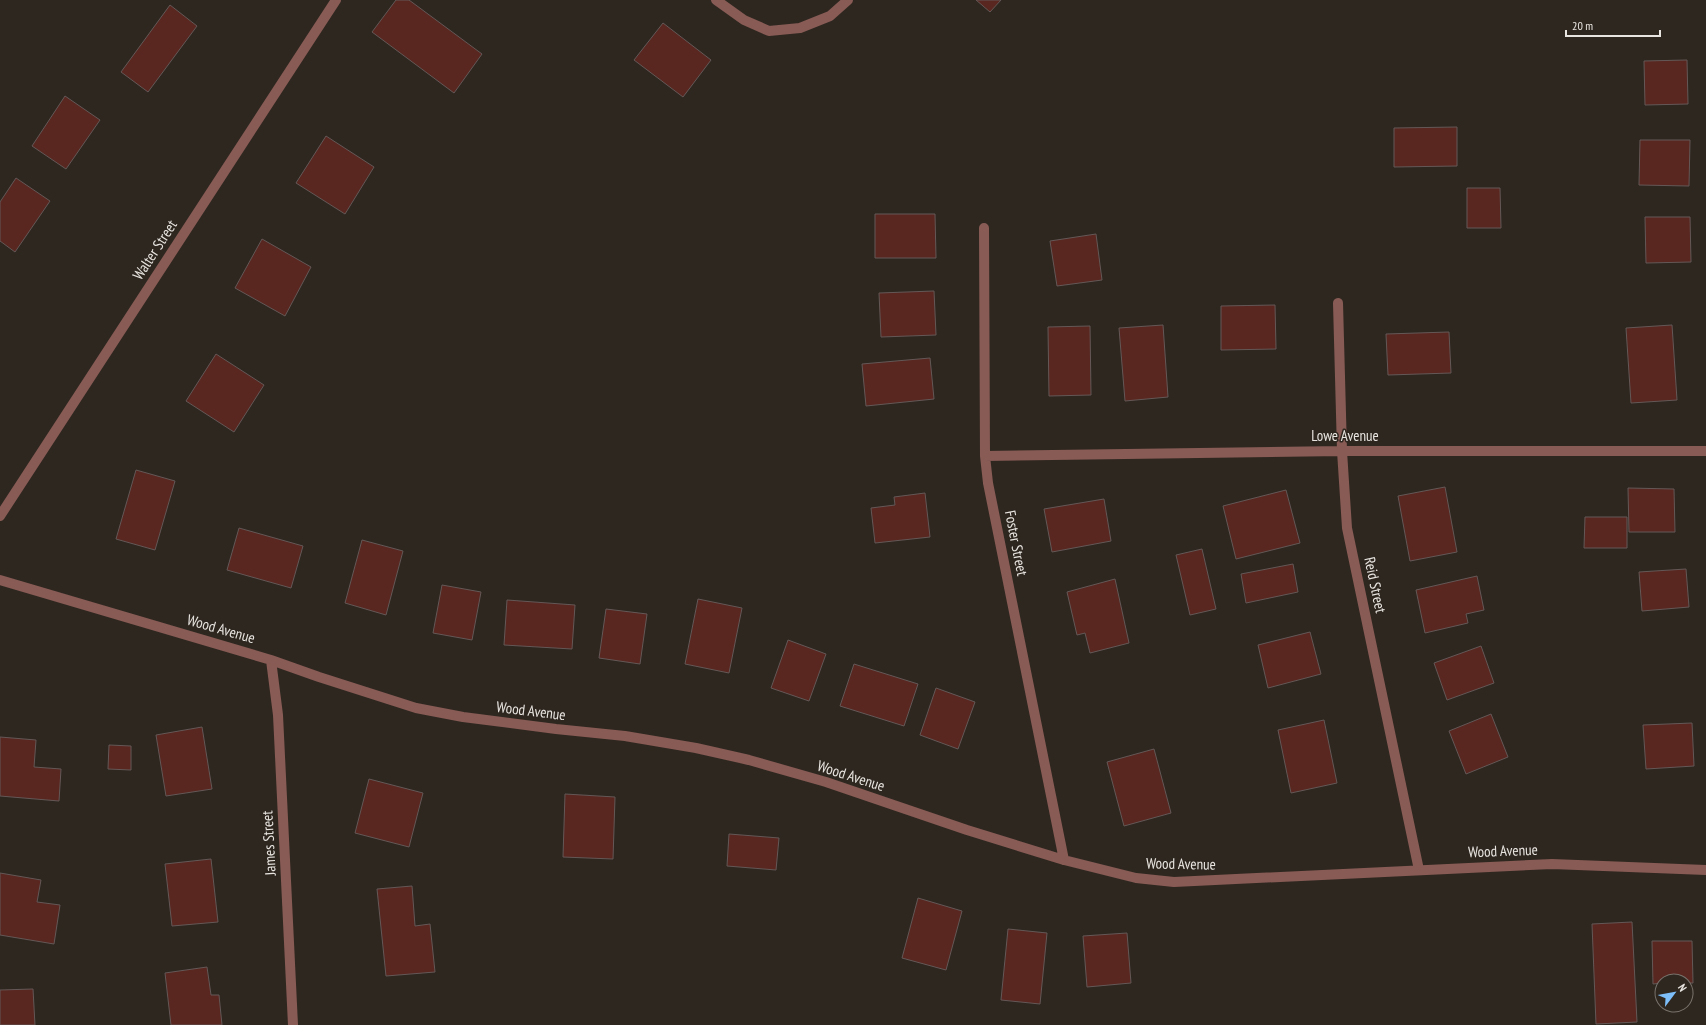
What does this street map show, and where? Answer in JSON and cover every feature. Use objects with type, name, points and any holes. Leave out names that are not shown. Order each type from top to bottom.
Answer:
[{"type":"street","name":"Walter Street","points":[[0,516],[336,0]]},
{"type":"street","points":[[716,0],[744,20],[769,31],[800,28],[830,16],[848,0]]},
{"type":"street","name":"Foster Street","points":[[984,228],[985,456],[988,483],[1064,860]]},
{"type":"street","name":"Reid Street","points":[[1338,303],[1342,451],[1347,528],[1418,870]]},
{"type":"street","name":"Lowe Avenue","points":[[985,456],[1342,451],[1706,451]]},
{"type":"street","name":"Wood Avenue","points":[[0,580],[271,660],[416,708],[463,717],[556,730],[624,736],[696,748],[749,760],[826,782],[967,830],[1064,860],[1136,878],[1174,882],[1552,864],[1706,870]]},
{"type":"street","name":"James Street","points":[[271,660],[278,715],[293,1025]]},
{"type":"building","points":[[396,0],[409,0],[482,54],[454,93],[372,32]]},
{"type":"building","points":[[976,0],[1001,0],[990,12]]},
{"type":"building","points":[[170,5],[197,26],[148,92],[121,72]]},
{"type":"building","points":[[663,23],[711,60],[683,97],[634,60]]},
{"type":"building","points":[[1687,60],[1688,104],[1645,105],[1644,61]]},
{"type":"building","points":[[65,96],[100,120],[66,169],[32,146]]},
{"type":"building","points":[[1457,127],[1457,166],[1394,167],[1394,128]]},
{"type":"building","points":[[326,136],[374,167],[345,214],[296,183]]},
{"type":"building","points":[[1640,140],[1690,140],[1689,186],[1639,185]]},
{"type":"building","points":[[16,178],[50,201],[15,252],[0,241],[0,202]]},
{"type":"building","points":[[1467,188],[1500,188],[1501,228],[1467,228]]},
{"type":"building","points":[[875,214],[935,214],[936,258],[875,258]]},
{"type":"building","points":[[1645,217],[1690,217],[1691,262],[1646,263]]},
{"type":"building","points":[[1096,234],[1102,280],[1057,286],[1050,241]]},
{"type":"building","points":[[262,239],[311,267],[285,316],[235,288]]},
{"type":"building","points":[[934,291],[936,335],[881,337],[879,293]]},
{"type":"building","points":[[1275,305],[1276,349],[1221,350],[1221,306]]},
{"type":"building","points":[[1163,325],[1168,397],[1125,401],[1119,328]]},
{"type":"building","points":[[1672,325],[1677,400],[1631,403],[1626,328]]},
{"type":"building","points":[[1090,326],[1091,395],[1049,396],[1048,327]]},
{"type":"building","points":[[1449,332],[1451,373],[1388,375],[1386,334]]},
{"type":"building","points":[[216,354],[264,385],[234,432],[186,401]]},
{"type":"building","points":[[930,358],[934,399],[866,406],[862,364]]},
{"type":"building","points":[[136,470],[175,481],[155,550],[116,539]]},
{"type":"building","points":[[1445,487],[1457,552],[1410,561],[1398,496]]},
{"type":"building","points":[[1628,488],[1674,489],[1675,532],[1629,532]]},
{"type":"building","points":[[1286,490],[1300,543],[1236,559],[1223,506]]},
{"type":"building","points":[[925,493],[930,537],[875,543],[871,508],[895,505],[894,497]]},
{"type":"building","points":[[1104,499],[1111,541],[1052,552],[1044,509]]},
{"type":"building","points":[[1585,517],[1627,517],[1627,548],[1584,548]]},
{"type":"building","points":[[239,528],[303,546],[291,588],[227,570]]},
{"type":"building","points":[[362,540],[403,551],[386,615],[345,603]]},
{"type":"building","points":[[1202,549],[1216,609],[1190,615],[1176,555]]},
{"type":"building","points":[[1293,564],[1298,592],[1246,603],[1241,574]]},
{"type":"building","points":[[1686,569],[1689,607],[1642,611],[1639,572]]},
{"type":"building","points":[[1477,576],[1484,610],[1466,614],[1468,623],[1425,633],[1416,590]]},
{"type":"building","points":[[1115,579],[1129,643],[1090,653],[1085,633],[1077,635],[1067,592]]},
{"type":"building","points":[[442,585],[481,592],[472,640],[433,633]]},
{"type":"building","points":[[698,599],[742,608],[729,673],[685,664]]},
{"type":"building","points":[[507,600],[575,605],[572,649],[504,645]]},
{"type":"building","points":[[606,609],[647,614],[640,664],[599,658]]},
{"type":"building","points":[[1310,632],[1321,674],[1268,688],[1258,645]]},
{"type":"building","points":[[788,640],[826,654],[809,701],[771,688]]},
{"type":"building","points":[[1481,646],[1494,683],[1447,700],[1434,663]]},
{"type":"building","points":[[854,664],[918,684],[904,726],[840,706]]},
{"type":"building","points":[[936,688],[975,702],[958,749],[920,735]]},
{"type":"building","points":[[1491,714],[1508,757],[1466,774],[1449,731]]},
{"type":"building","points":[[1324,720],[1337,783],[1291,793],[1278,730]]},
{"type":"building","points":[[1692,723],[1694,766],[1646,769],[1643,725]]},
{"type":"building","points":[[202,727],[212,789],[166,796],[156,735]]},
{"type":"building","points":[[0,737],[36,740],[34,767],[61,769],[59,801],[0,796]]},
{"type":"building","points":[[109,745],[131,746],[131,770],[108,769]]},
{"type":"building","points":[[1154,749],[1171,813],[1124,826],[1107,762]]},
{"type":"building","points":[[369,779],[423,793],[409,847],[355,833]]},
{"type":"building","points":[[565,794],[615,797],[613,859],[563,857]]},
{"type":"building","points":[[729,834],[779,838],[776,870],[727,866]]},
{"type":"building","points":[[211,859],[218,922],[172,926],[165,864]]},
{"type":"building","points":[[0,873],[41,880],[37,902],[60,905],[54,944],[0,935]]},
{"type":"building","points":[[412,886],[415,926],[430,924],[435,972],[386,976],[377,889]]},
{"type":"building","points":[[918,898],[962,911],[946,970],[902,958]]},
{"type":"building","points":[[1632,922],[1637,1022],[1596,1024],[1592,924]]},
{"type":"building","points":[[1008,929],[1047,933],[1040,1004],[1001,1000]]},
{"type":"building","points":[[1127,933],[1131,983],[1087,987],[1083,936]]},
{"type":"building","points":[[1652,941],[1692,941],[1693,973],[1654,973],[1653,984]]},
{"type":"building","points":[[207,967],[211,995],[219,995],[222,1025],[171,1025],[165,973]]},
{"type":"building","points":[[33,989],[35,1025],[0,1025],[0,990]]}]
